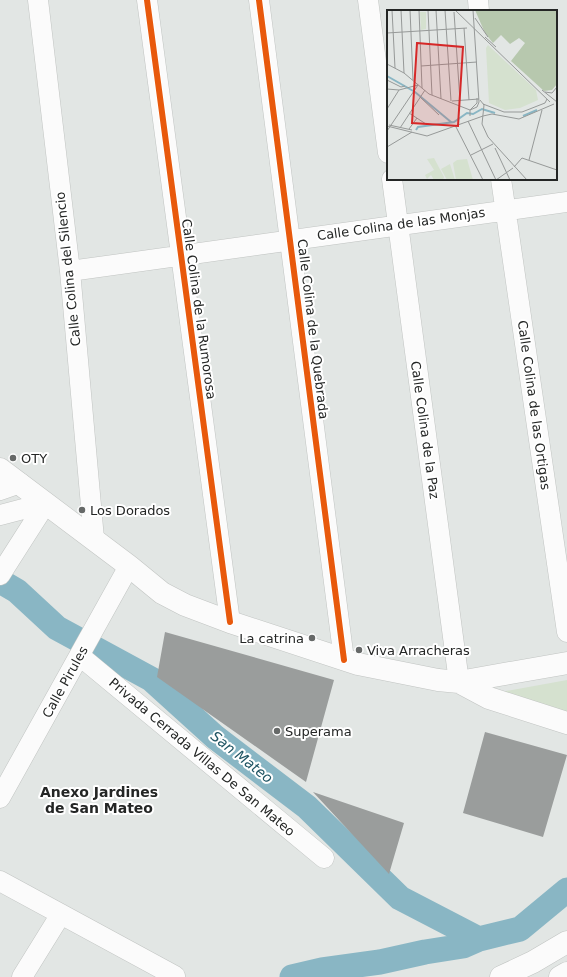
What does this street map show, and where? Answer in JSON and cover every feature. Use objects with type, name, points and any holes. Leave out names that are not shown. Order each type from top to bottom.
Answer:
[{"type":"main road","points":[[0,469],[94,539],[162,593],[185,605],[230,622],[358,664],[438,680],[458,682],[567,663]]},
{"type":"main road","points":[[458,682],[489,698],[567,723]]},
{"type":"main road","points":[[501,977],[537,970],[567,942]]},
{"type":"main road","points":[[560,977],[567,973]]},
{"type":"street","name":"Calle Colina del Silencio","points":[[38,0],[70,271],[94,539]]},
{"type":"street","name":"Calle Colina de la Rumorosa","points":[[146,0],[230,622]]},
{"type":"street","name":"Calle Colina de la Quebrada","points":[[259,0],[344,660]]},
{"type":"street","points":[[368,0],[387,145]]},
{"type":"street","points":[[478,0],[479,10]]},
{"type":"street","name":"Calle Colina de la Paz","points":[[392,180],[458,682]]},
{"type":"street","name":"Calle Colina de las Ortigas","points":[[501,180],[567,632]]},
{"type":"street","name":"Calle Colina de las Monjas","points":[[70,271],[567,202]]},
{"type":"street","points":[[0,490],[20,483]]},
{"type":"street","points":[[0,515],[46,503]]},
{"type":"street","points":[[3,571],[46,503]]},
{"type":"street","name":"Calle Pirules","points":[[0,798],[129,566]]},
{"type":"street","name":"Privada Cerrada Villas De San Mateo","points":[[82,652],[324,858]]},
{"type":"street","points":[[0,881],[175,976]]},
{"type":"street","points":[[22,977],[61,914]]},
{"type":"green space","points":[[567,680],[567,716],[495,693]]},
{"type":"building","name":"Superama","points":[[165,632],[334,680],[306,782],[157,677]]},
{"type":"building","points":[[485,732],[567,755],[543,837],[463,813]]},
{"type":"building","points":[[313,792],[404,823],[389,874]]},
{"type":"waterway","name":"San Mateo","points":[[0,581],[17,591],[57,628],[151,679],[215,737],[307,807],[400,898],[479,939]]},
{"type":"waterway","points":[[292,977],[322,970],[380,962],[425,952],[463,946],[479,939],[520,929],[567,890]]},
{"type":"cycle path","points":[[147,0],[230,622]]},
{"type":"cycle path","points":[[259,0],[344,660]]},
{"type":"place","name":"OTY","points":[[13,458]]},
{"type":"place","name":"Los Dorados","points":[[82,510]]},
{"type":"place","name":"La catrina","points":[[312,638]]},
{"type":"place","name":"Viva Arracheras","points":[[359,650]]},
{"type":"place","name":"Superama","points":[[277,731]]},
{"type":"district","name":"Anexo Jardines de San Mateo","points":[[99,800]]}]
